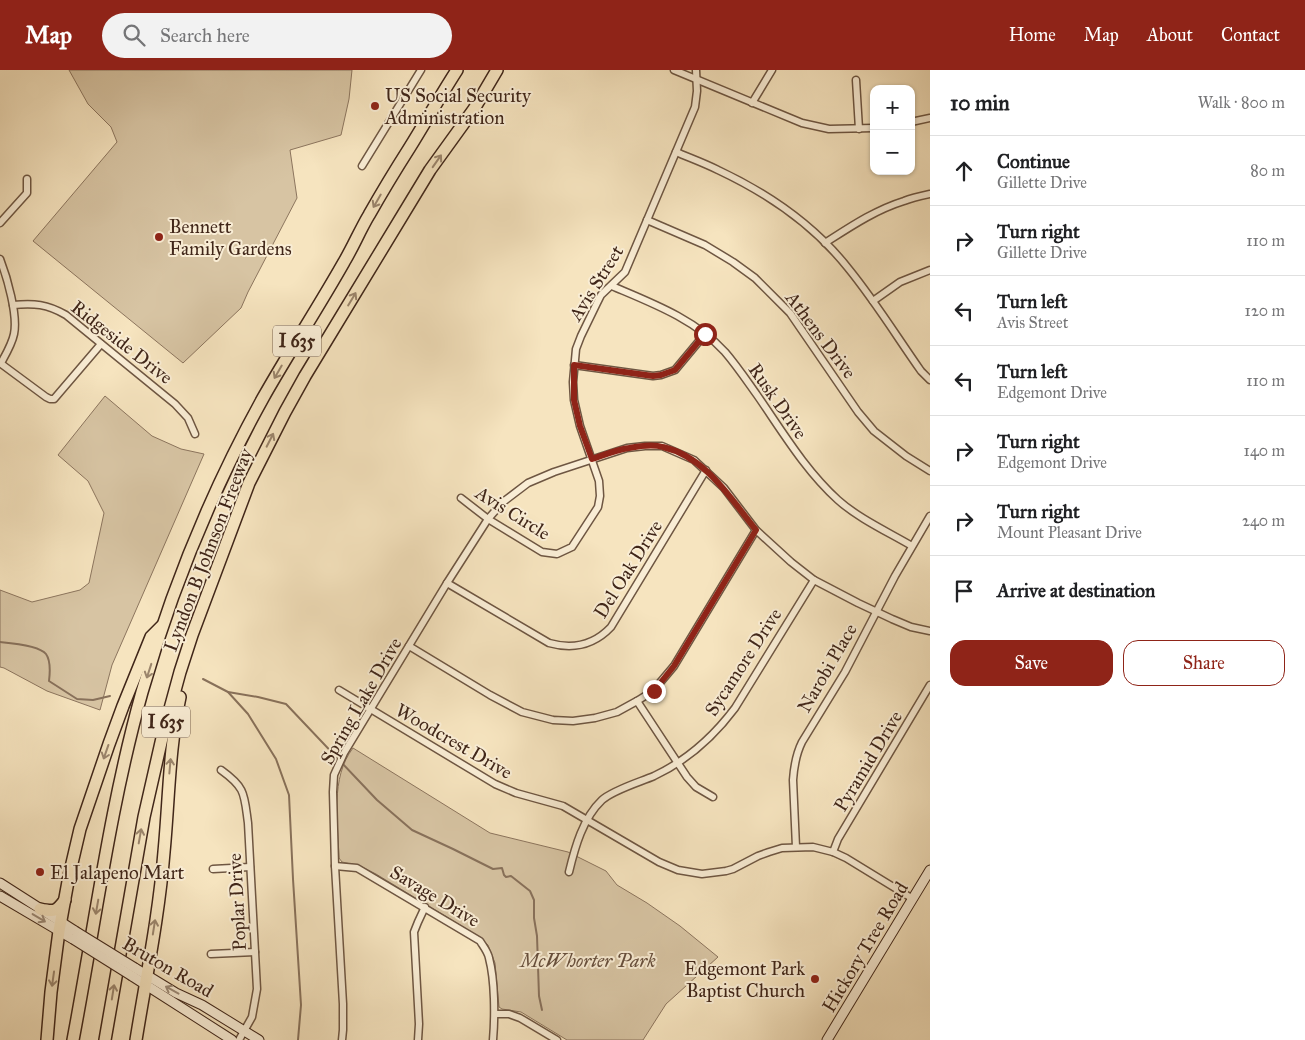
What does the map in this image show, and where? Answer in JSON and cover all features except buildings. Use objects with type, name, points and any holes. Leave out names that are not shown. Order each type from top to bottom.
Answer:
[{"type":"highway","points":[[393,174],[448,70]]},
{"type":"highway","name":"Lyndon B Johnson Freeway","points":[[73,1040],[124,763],[143,690],[164,625],[194,544],[244,433],[393,174],[457,70]]},
{"type":"highway","name":"Lyndon B Johnson Freeway","points":[[105,1040],[152,776],[180,672],[249,482],[305,376],[430,170],[474,109],[497,70]]},
{"type":"highway","points":[[474,109],[502,70]]},
{"type":"highway","points":[[136,1040],[163,861],[175,723],[186,672],[213,580]]},
{"type":"highway","points":[[47,1040],[51,992],[64,900],[80,829],[109,744],[151,637],[164,625]]},
{"type":"highway","points":[[40,909],[50,911],[58,909],[64,900]]},
{"type":"main road","name":"Hickory Tree Road","points":[[827,1040],[930,870]]},
{"type":"main road","points":[[0,883],[40,909],[60,926]]},
{"type":"main road","points":[[13,903],[18,895]]},
{"type":"main road","points":[[0,896],[60,926]]},
{"type":"main road","name":"Bruton Road","points":[[60,926],[146,980],[232,1040]]},
{"type":"main road","name":"Bruton Road","points":[[146,980],[202,1005],[259,1040]]},
{"type":"street","points":[[362,166],[421,70]]},
{"type":"street","points":[[674,70],[802,123],[829,129],[870,128]]},
{"type":"street","name":"Avis Street","points":[[592,459],[580,426],[574,400],[576,349],[601,295],[624,272],[647,220],[695,107],[696,70]]},
{"type":"street","points":[[752,103],[772,70]]},
{"type":"street","points":[[856,80],[859,129]]},
{"type":"street","points":[[915,121],[930,118]]},
{"type":"street","points":[[676,152],[717,169],[761,193],[802,222],[848,267],[921,371],[930,380]]},
{"type":"street","points":[[0,223],[26,193],[27,180]]},
{"type":"street","points":[[825,243],[856,222],[904,201],[930,194]]},
{"type":"street","name":"Athens Drive","points":[[647,220],[705,245],[755,278],[790,313],[858,412],[874,431],[906,456],[930,471]]},
{"type":"street","points":[[0,259],[15,318],[11,343],[1,363],[46,397],[54,399],[101,344]]},
{"type":"street","points":[[873,301],[900,282],[930,270]]},
{"type":"street","name":"Rusk Drive","points":[[612,286],[659,305],[688,321],[705,334],[724,352],[742,374],[796,452],[839,500],[861,516],[912,546]]},
{"type":"street","name":"Ridgeside Drive","points":[[13,305],[43,305],[66,316],[175,404],[188,418],[195,434]]},
{"type":"street","points":[[574,365],[653,376],[661,375],[675,370],[705,334]]},
{"type":"street","name":"Spring Lake Drive","points":[[342,1040],[342,1004],[334,866],[334,775],[370,709],[488,519],[503,502],[528,483],[554,472],[628,448],[662,446],[694,460],[706,470],[724,488],[756,530],[814,580],[876,612],[911,627],[930,631]]},
{"type":"street","name":"Avis Circle","points":[[461,498],[488,519],[542,552],[557,554],[572,547],[598,507],[600,496],[599,481],[592,459]]},
{"type":"street","name":"Del Oak Drive","points":[[448,583],[549,643],[561,646],[586,644],[603,636],[611,627],[706,470]]},
{"type":"street","name":"Narobi Place","points":[[796,847],[793,780],[798,752],[802,742],[845,672],[930,516]]},
{"type":"street","points":[[409,646],[522,712],[554,720],[573,721],[618,712],[654,691],[674,666],[756,530]]},
{"type":"street","name":"Sycamore Drive","points":[[569,872],[578,837],[603,799],[677,764],[725,721],[735,708],[814,580]]},
{"type":"street","name":"Pyramid Drive","points":[[833,852],[838,839],[930,686]]},
{"type":"street","name":"Woodcrest Drive","points":[[339,690],[496,784],[516,793],[563,806],[659,862],[678,870],[702,874],[726,871],[758,856],[782,848],[813,847],[833,852],[846,858],[913,899]]},
{"type":"street","points":[[637,701],[677,764],[696,787],[714,797]]},
{"type":"street","name":"Poplar Drive","points":[[221,770],[238,784],[245,797],[248,823],[256,989],[255,1007],[252,1017],[239,1040]]},
{"type":"street","name":"Savage Drive","points":[[334,866],[357,868],[480,941],[489,957],[492,973],[495,1014],[493,1040]]},
{"type":"street","points":[[214,869],[250,867]]},
{"type":"street","points":[[418,1040],[419,1024],[414,932],[425,907]]},
{"type":"street","points":[[211,954],[255,952]]},
{"type":"street","points":[[495,1014],[509,1014],[520,1018],[557,1040]]},
{"type":"green space","points":[[69,70],[352,70],[349,99],[341,135],[290,150],[297,198],[241,308],[183,363],[33,241],[117,142],[111,127],[88,104]]},
{"type":"green space","points":[[105,396],[152,436],[181,449],[204,454],[112,665],[100,710],[47,691],[0,667],[0,590],[32,602],[80,590],[89,583],[104,513],[88,481],[58,455]]},
{"type":"green space","name":"McWhorter Park","points":[[353,748],[490,833],[568,852],[606,871],[617,885],[680,926],[718,957],[666,1004],[643,1040],[567,1040],[521,1012],[502,1009],[499,1007],[495,963],[488,945],[478,936],[376,874],[360,866],[342,862],[339,858],[338,786],[346,760]]},
{"type":"waterway","points":[[0,642],[24,645],[42,651],[49,660],[49,681],[77,699],[93,700],[110,696]]},
{"type":"waterway","points":[[203,679],[228,692],[248,714],[276,759],[289,795],[301,1005],[298,1040]]},
{"type":"waterway","points":[[228,692],[286,704],[377,800],[412,830],[493,869],[502,868],[506,877],[511,876],[530,891],[534,900],[539,996],[542,1010]]},
{"type":"place","name":"US Social Security Administration","points":[[375,106]]},
{"type":"place","name":"Bennett Family Gardens","points":[[159,237]]},
{"type":"place","name":"El Jalapeno Mart","points":[[40,872]]},
{"type":"place","name":"Edgemont Park Baptist Church","points":[[815,979]]},
{"type":"route","points":[[654,691],[674,666],[756,530],[724,488],[706,470],[694,460],[677,452],[662,446],[644,446],[628,448],[592,459],[580,426],[574,400],[574,365],[653,376],[661,375],[675,370],[705,334]]}]
